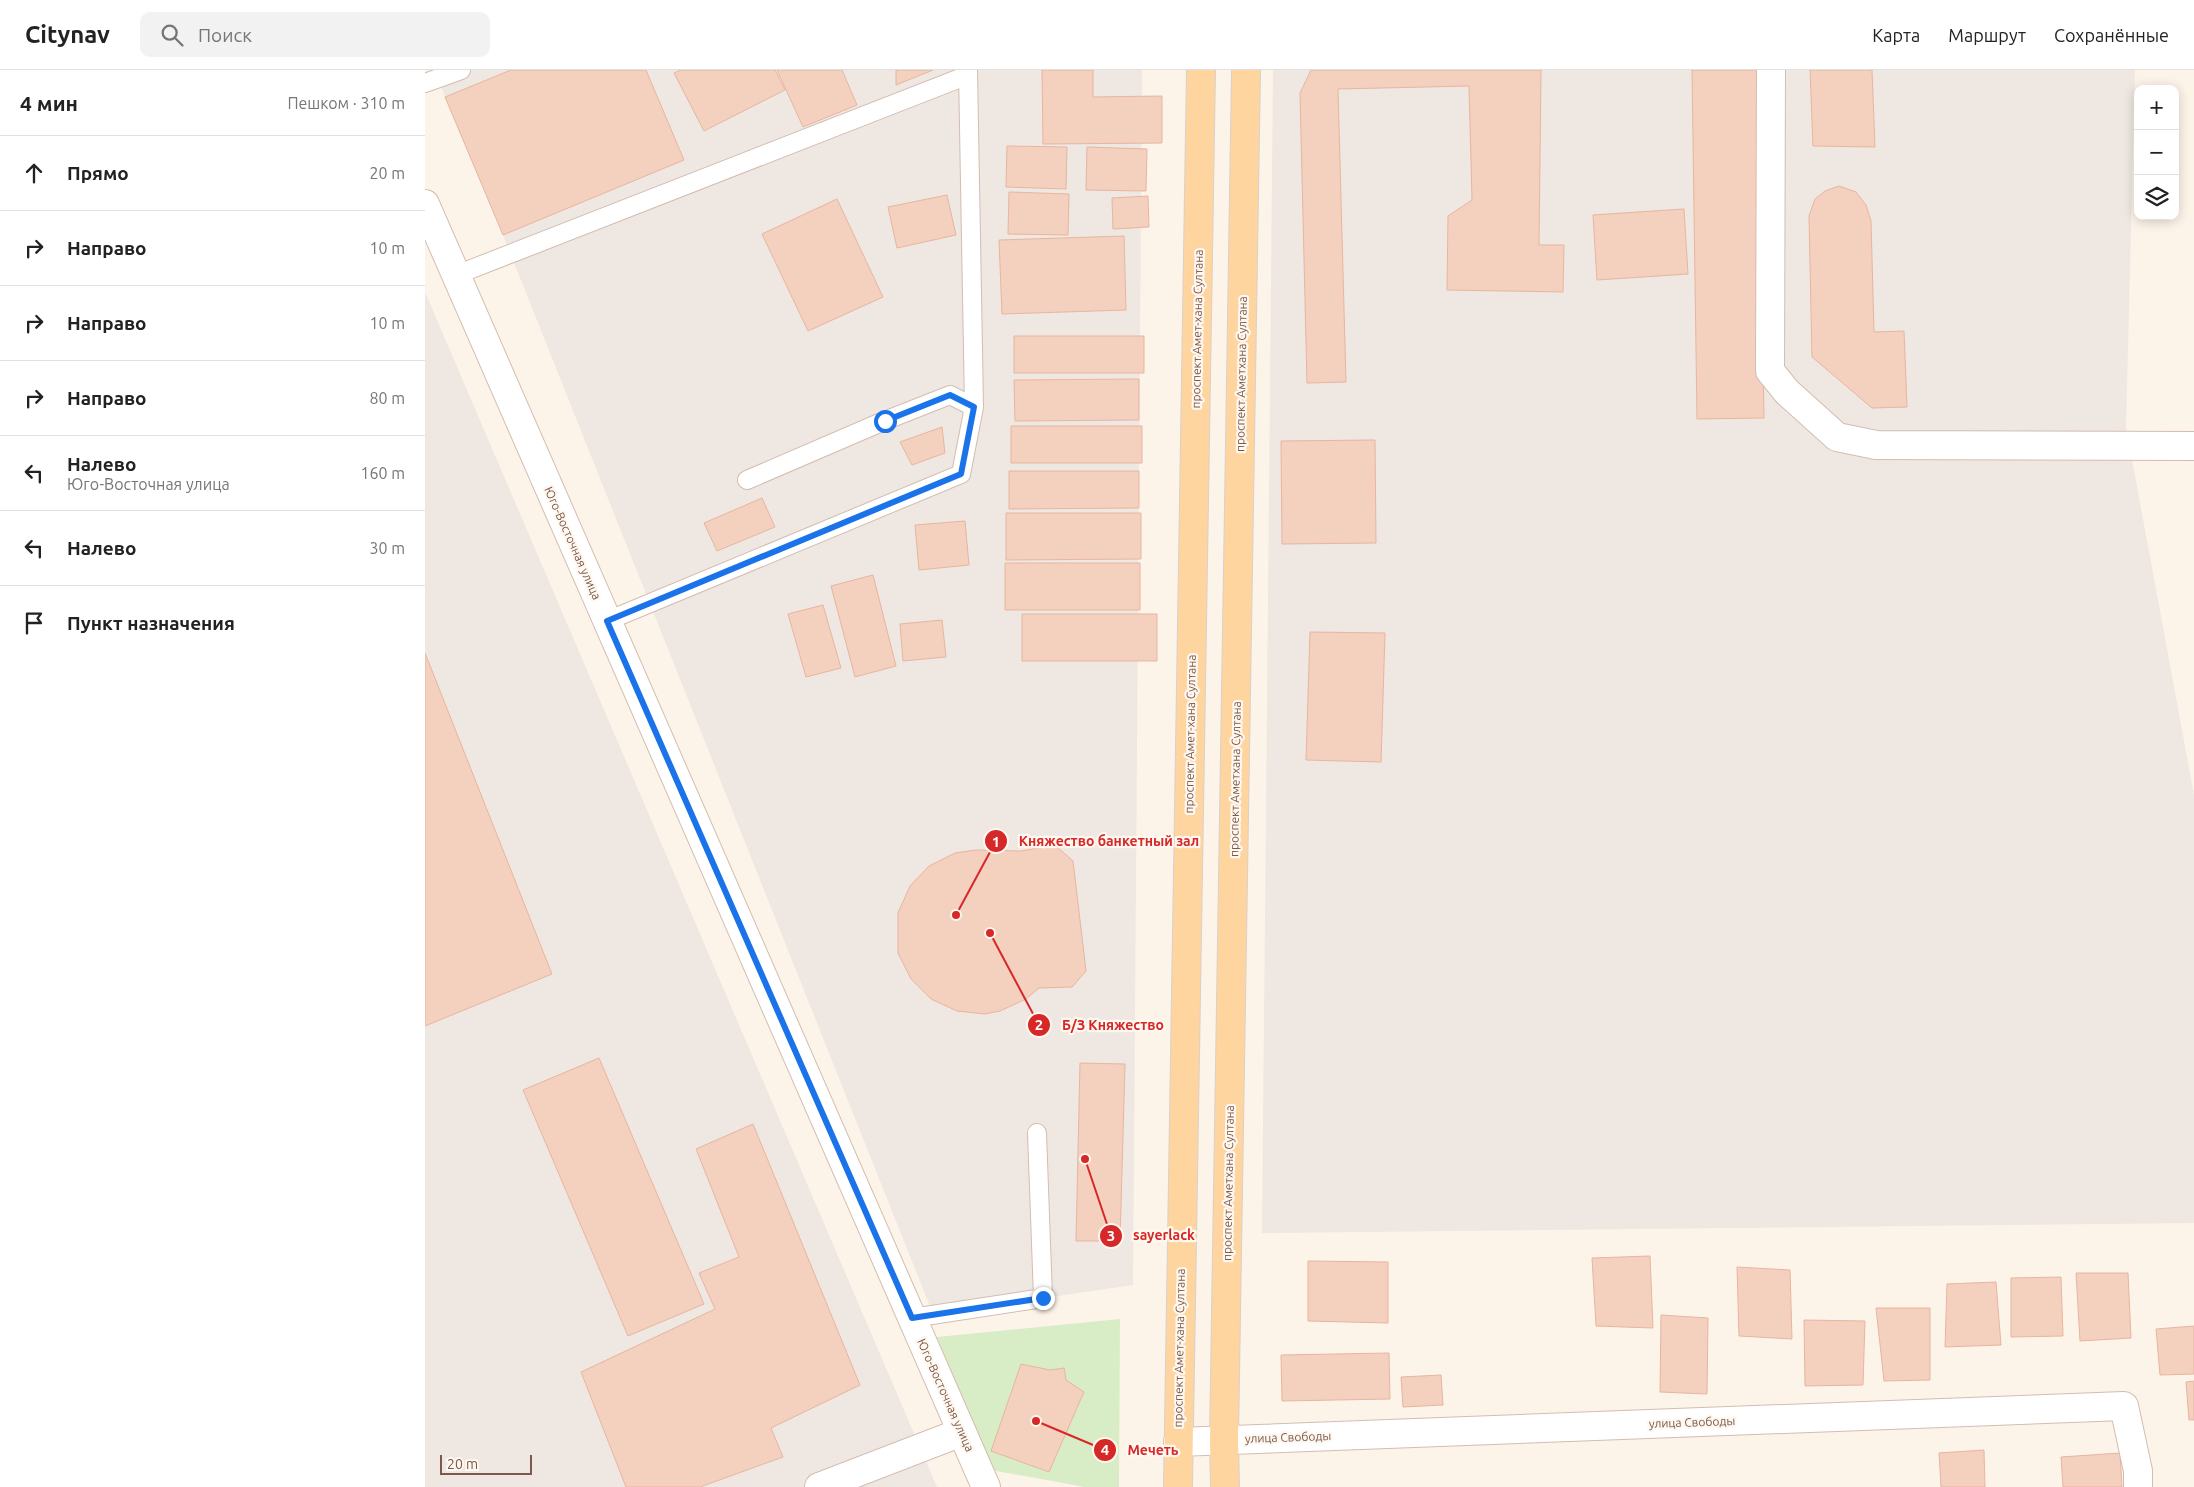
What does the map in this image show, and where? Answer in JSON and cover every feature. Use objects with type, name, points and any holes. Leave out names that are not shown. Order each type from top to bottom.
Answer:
[{"type":"main road","name":"проспект Амет-хана Султана","points":[[1178,1487],[1201,70]]},
{"type":"main road","name":"проспект Аметхана Султана","points":[[1225,1487],[1224,1440],[1246,70]]},
{"type":"street","points":[[1771,70],[1770,371],[1787,392],[1837,438],[1876,445],[2194,446]]},
{"type":"street","name":"Юго-Восточная улица","points":[[425,204],[986,1487]]},
{"type":"street","name":"улица Свободы","points":[[1178,1442],[2124,1406],[2138,1471],[2138,1487]]},
{"type":"street","points":[[819,1487],[962,1432]]},
{"type":"lane","points":[[425,83],[461,70]]},
{"type":"lane","points":[[456,275],[968,72],[974,407],[961,474],[607,621]]},
{"type":"lane","points":[[747,480],[950,395],[974,407]]},
{"type":"lane","points":[[912,1318],[1043,1298],[1037,1133]]},
{"type":"shaded area","points":[[434,70],[1142,70],[1133,1285],[933,1314],[503,235]]},
{"type":"shaded area","points":[[1273,70],[2135,70],[2126,427],[2194,795],[2194,1223],[1262,1233]]},
{"type":"shaded area","points":[[425,292],[937,1487],[425,1487]]},
{"type":"green space","points":[[1120,1319],[1119,1487],[1085,1487],[991,1470],[937,1337]]},
{"type":"building","points":[[511,70],[646,70],[684,160],[503,235],[445,97]]},
{"type":"building","points":[[681,70],[775,70],[785,90],[704,131],[674,73]]},
{"type":"building","points":[[777,70],[842,70],[857,105],[803,127]]},
{"type":"building","points":[[896,70],[933,70],[896,85]]},
{"type":"building","points":[[1042,70],[1093,70],[1093,97],[1162,96],[1162,143],[1043,144]]},
{"type":"building","points":[[1311,70],[1541,70],[1539,245],[1564,245],[1563,292],[1447,290],[1448,216],[1472,200],[1469,86],[1338,89],[1346,382],[1307,383],[1300,93]]},
{"type":"building","points":[[1692,70],[1758,70],[1764,418],[1697,419]]},
{"type":"building","points":[[1810,70],[1872,70],[1875,147],[1813,146]]},
{"type":"building","points":[[1007,146],[1067,147],[1066,189],[1006,187]]},
{"type":"building","points":[[1087,147],[1147,149],[1146,191],[1086,190]]},
{"type":"building","points":[[1839,186],[1856,192],[1866,205],[1871,221],[1874,332],[1904,331],[1907,407],[1872,408],[1812,357],[1809,216],[1815,199],[1825,191]]},
{"type":"building","points":[[1009,192],[1069,194],[1068,235],[1008,234]]},
{"type":"building","points":[[947,195],[956,235],[897,248],[888,207]]},
{"type":"building","points":[[1148,196],[1149,227],[1113,229],[1112,198]]},
{"type":"building","points":[[837,199],[883,297],[808,331],[762,234]]},
{"type":"building","points":[[1684,209],[1688,274],[1597,280],[1593,215]]},
{"type":"building","points":[[1124,236],[1126,310],[1002,314],[999,240]]},
{"type":"building","points":[[1014,336],[1144,336],[1144,373],[1014,373]]},
{"type":"building","points":[[1139,379],[1139,420],[1015,421],[1014,380]]},
{"type":"building","points":[[1011,426],[1142,426],[1142,463],[1011,463]]},
{"type":"building","points":[[942,427],[945,453],[912,465],[900,442]]},
{"type":"building","points":[[1375,440],[1376,543],[1282,544],[1281,441]]},
{"type":"building","points":[[1009,471],[1139,471],[1139,508],[1009,509]]},
{"type":"building","points":[[762,498],[775,527],[717,551],[704,523]]},
{"type":"building","points":[[1006,513],[1141,513],[1141,559],[1006,560]]},
{"type":"building","points":[[965,521],[969,565],[919,570],[915,525]]},
{"type":"building","points":[[1005,563],[1140,563],[1140,610],[1005,610]]},
{"type":"building","points":[[873,575],[896,666],[855,677],[831,586]]},
{"type":"building","points":[[823,605],[841,668],[806,677],[788,614]]},
{"type":"building","points":[[1022,614],[1157,614],[1157,661],[1022,661]]},
{"type":"building","points":[[942,620],[946,657],[903,661],[900,624]]},
{"type":"building","points":[[1310,632],[1385,633],[1381,762],[1306,760]]},
{"type":"building","points":[[425,653],[552,974],[425,1026]]},
{"type":"building","points":[[1055,845],[1073,861],[1086,971],[1072,987],[1039,988],[1026,999],[1000,1011],[985,1014],[957,1011],[931,999],[911,979],[898,953],[898,913],[910,886],[929,866],[955,853],[976,850],[1021,851]]},
{"type":"building","points":[[599,1058],[704,1304],[628,1336],[523,1090]]},
{"type":"building","points":[[1080,1063],[1125,1064],[1120,1241],[1076,1241]]},
{"type":"building","points":[[753,1124],[860,1385],[771,1428],[783,1457],[700,1487],[626,1487],[581,1372],[715,1309],[699,1273],[739,1257],[696,1149]]},
{"type":"building","points":[[1650,1256],[1653,1328],[1596,1326],[1592,1258]]},
{"type":"building","points":[[1308,1261],[1388,1262],[1388,1323],[1308,1321]]},
{"type":"building","points":[[1737,1267],[1790,1270],[1792,1339],[1739,1336]]},
{"type":"building","points":[[2076,1273],[2128,1273],[2131,1338],[2080,1341]]},
{"type":"building","points":[[2061,1277],[2063,1336],[2011,1337],[2011,1278]]},
{"type":"building","points":[[1996,1282],[2001,1345],[1945,1347],[1947,1284]]},
{"type":"building","points":[[1876,1308],[1930,1308],[1930,1380],[1884,1381]]},
{"type":"building","points":[[1661,1315],[1708,1318],[1707,1394],[1660,1392]]},
{"type":"building","points":[[1804,1320],[1865,1321],[1863,1385],[1805,1386]]},
{"type":"building","points":[[2194,1326],[2194,1374],[2160,1375],[2156,1329]]},
{"type":"building","points":[[1389,1353],[1390,1399],[1282,1401],[1281,1355]]},
{"type":"building","points":[[1021,1364],[1050,1370],[1064,1368],[1066,1380],[1084,1392],[1049,1472],[991,1451]]},
{"type":"building","points":[[1441,1375],[1443,1405],[1403,1407],[1401,1377]]},
{"type":"building","points":[[2194,1381],[2194,1420],[2189,1420],[2186,1382]]},
{"type":"building","points":[[1984,1450],[1985,1487],[1941,1487],[1939,1453]]},
{"type":"building","points":[[2120,1453],[2122,1487],[2063,1487],[2061,1457]]},
{"type":"place","name":"Княжество банкетный зал","points":[[956,915]]},
{"type":"place","name":"Б/З Княжество","points":[[990,933]]},
{"type":"place","name":"sayerlack","points":[[1085,1159]]},
{"type":"place","name":"Мечеть","points":[[1036,1421]]},
{"type":"route","points":[[885,421],[950,395],[974,407],[961,474],[607,621],[912,1318],[1043,1298]]}]
